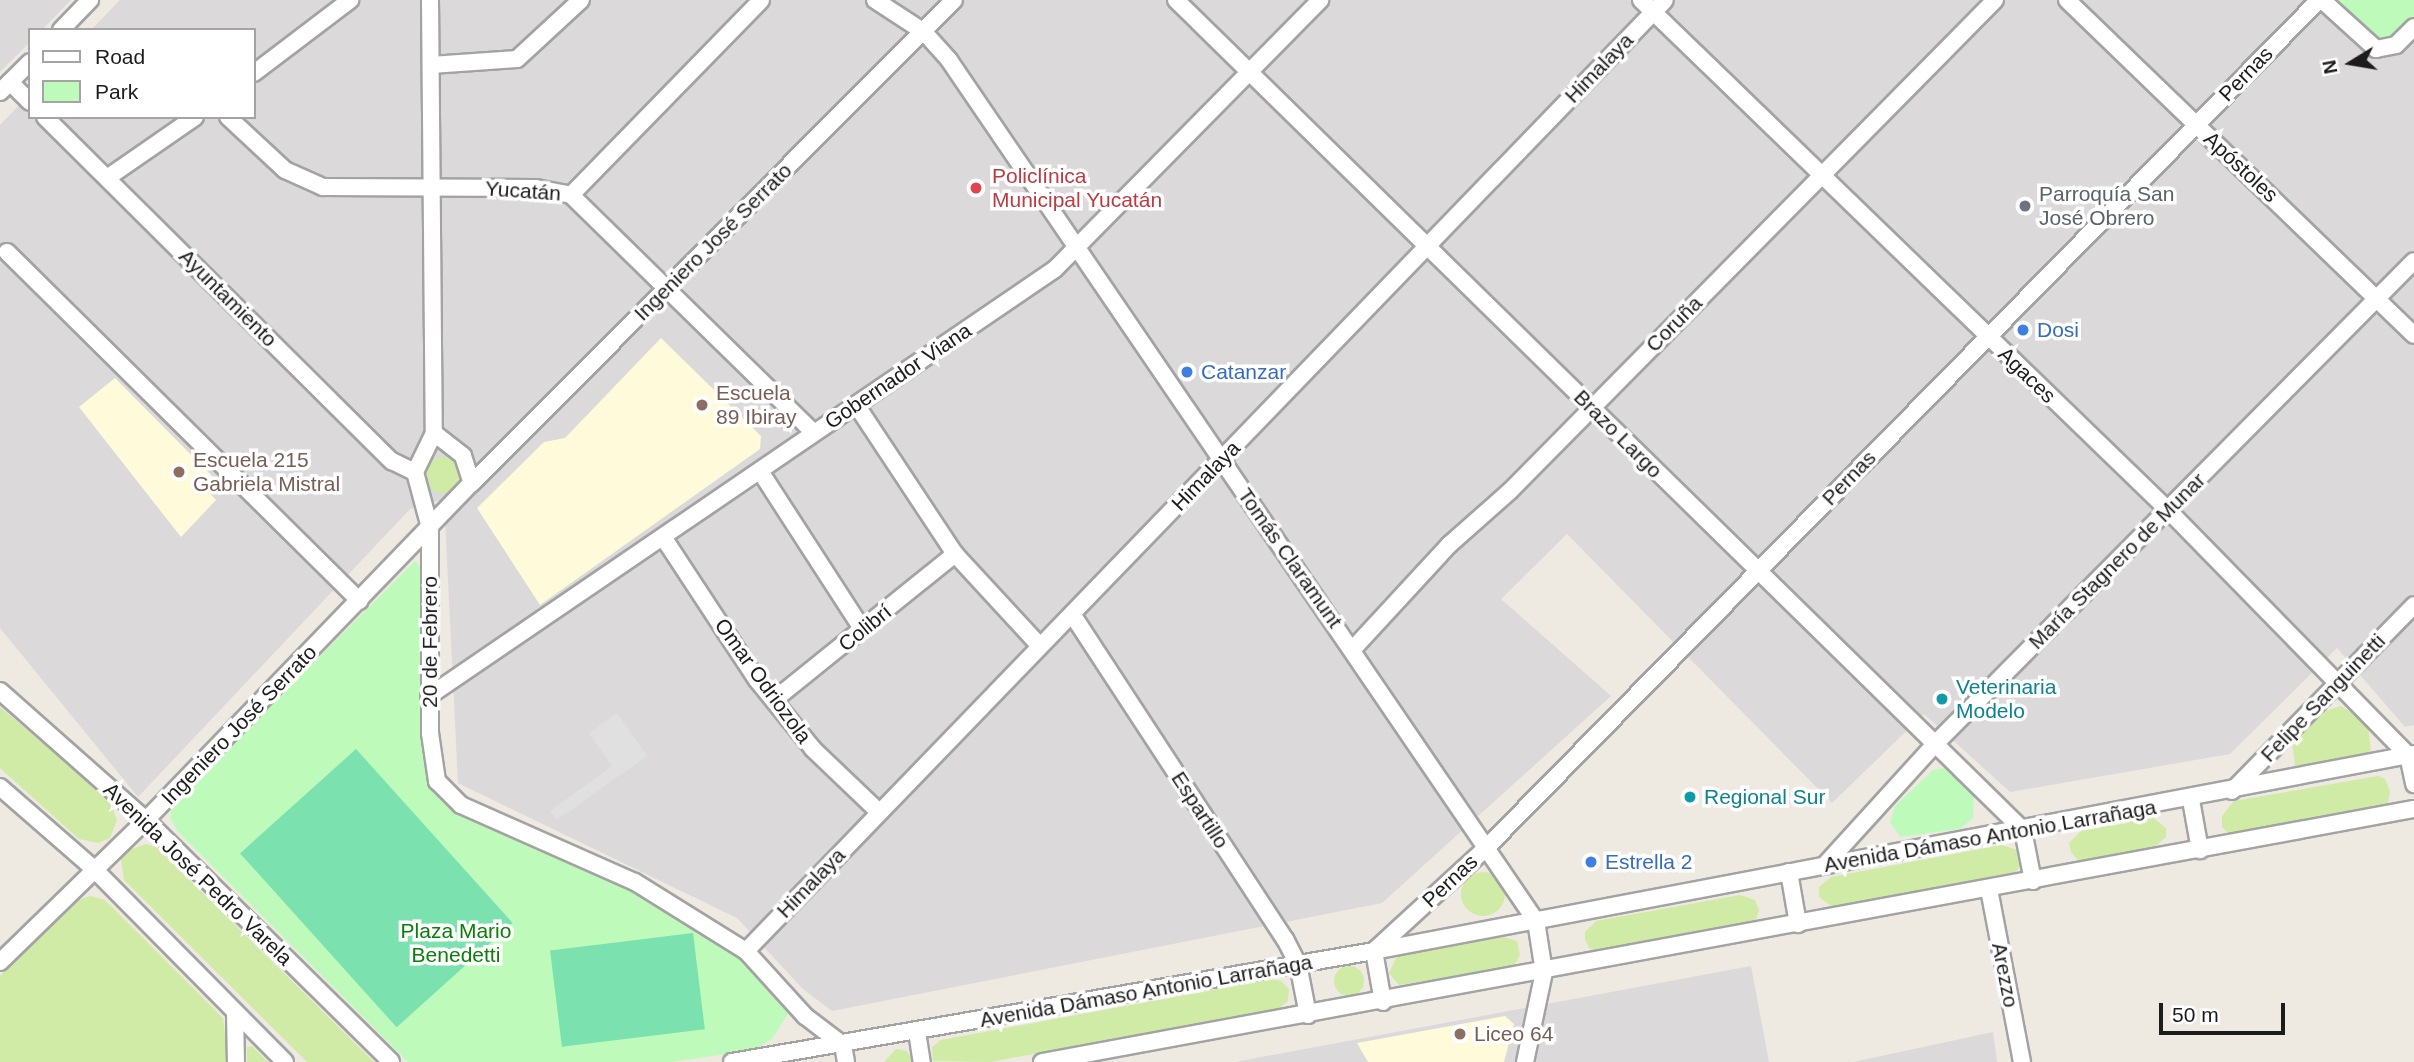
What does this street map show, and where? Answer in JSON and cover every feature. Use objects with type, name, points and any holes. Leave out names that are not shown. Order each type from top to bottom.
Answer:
[{"type":"street","points":[[63,28],[90,0]]},
{"type":"street","points":[[256,71],[350,0]]},
{"type":"street","points":[[415,472],[434,433],[430,0]]},
{"type":"street","points":[[430,65],[517,59],[581,0]]},
{"type":"street","name":"Yucatán","points":[[230,119],[285,170],[304,182],[323,187],[536,188],[571,195],[761,0]]},
{"type":"street","name":"Tomás Claramunt","points":[[875,0],[924,32],[949,60],[1489,846],[1536,921],[1544,972]]},
{"type":"street","name":"Ingeniero José Serrato","points":[[0,962],[146,820],[472,483],[954,0]]},
{"type":"street","name":"Brazo Largo","points":[[1177,0],[1429,245],[1757,572],[2023,830]]},
{"type":"street","name":"Gobernador Viana","points":[[429,696],[1055,269],[1320,0]]},
{"type":"street","name":"Agaces","points":[[1641,0],[1659,6],[1821,176],[2168,510],[2337,684],[2411,755]]},
{"type":"street","name":"Coruña","points":[[1353,649],[1449,545],[1591,407],[1995,0]]},
{"type":"street","name":"Apóstoles","points":[[2067,0],[2414,335]]},
{"type":"street","points":[[2320,0],[2368,46],[2384,49],[2396,45],[2414,27]]},
{"type":"street","name":"Pernas","points":[[1374,951],[1489,846],[2320,0]]},
{"type":"street","name":"Himalaya","points":[[746,951],[1659,6]]},
{"type":"street","points":[[28,64],[5,87],[28,101]]},
{"type":"street","name":"Ayuntamiento","points":[[47,119],[392,461],[415,472]]},
{"type":"street","points":[[107,178],[192,119]]},
{"type":"street","points":[[571,195],[814,433]]},
{"type":"street","points":[[7,252],[360,601]]},
{"type":"street","name":"María Stagnero de Munar","points":[[1824,866],[1935,744],[2414,261]]},
{"type":"street","points":[[857,406],[954,554],[1040,646]]},
{"type":"street","points":[[434,433],[463,456],[472,483]]},
{"type":"street","points":[[760,471],[863,630]]},
{"type":"street","name":"20 de Febrero","points":[[415,472],[430,528],[430,758],[446,793],[461,805],[635,882],[746,951],[804,1016],[843,1045]]},
{"type":"street","name":"Omar Odriozola","points":[[663,537],[774,700],[813,749],[879,811]]},
{"type":"street","name":"Colibrí","points":[[774,700],[954,554]]},
{"type":"street","name":"Felipe Sanguinetti","points":[[2232,791],[2414,605]]},
{"type":"street","name":"Espartillo","points":[[1072,614],[1298,964],[1308,1015]]},
{"type":"street","name":"Avenida José Pedro Varela","points":[[0,691],[146,820],[391,1062]]},
{"type":"street","points":[[2411,755],[2414,784]]},
{"type":"street","name":"Avenida Dámaso Antonio Larrañaga","points":[[732,1062],[843,1045],[1374,951],[1789,872],[2191,800],[2411,755]]},
{"type":"street","points":[[0,787],[95,870],[285,1062]]},
{"type":"street","points":[[2191,800],[2200,850]]},
{"type":"street","points":[[1042,1062],[1383,1002],[2414,809]]},
{"type":"street","points":[[2023,830],[2033,881]]},
{"type":"street","points":[[1789,872],[1798,924]]},
{"type":"street","name":"Arezzo","points":[[1989,889],[2022,1062]]},
{"type":"street","points":[[1374,951],[1383,1002]]},
{"type":"street","points":[[1525,1062],[1544,972]]},
{"type":"street","points":[[235,1012],[236,1062]]},
{"type":"street","points":[[917,1032],[922,1062]]},
{"type":"street","points":[[843,1045],[846,1062]]},
{"type":"shaded area","points":[[0,0],[71,0],[44,28],[28,28],[28,44],[0,72]]},
{"type":"shaded area","points":[[120,0],[2414,0],[2414,725],[2405,727],[2337,648],[2230,754],[2010,792],[1924,714],[1832,803],[1567,534],[1501,599],[1611,696],[1382,903],[832,1011],[803,989],[737,918],[458,783],[444,499],[410,509],[138,797],[0,628],[0,125],[28,96],[28,119],[256,119],[256,28],[93,28]]},
{"type":"shaded area","points":[[661,338],[761,436],[760,449],[540,605],[477,508],[544,442],[565,438]]},
{"type":"shaded area","points":[[115,378],[216,480],[206,489],[216,500],[181,537],[79,407]]},
{"type":"shaded area","points":[[617,713],[647,756],[557,820],[550,811],[612,766],[589,733]]},
{"type":"shaded area","points":[[1751,966],[1769,1062],[1235,1062]]},
{"type":"shaded area","name":"Liceo 64","points":[[1505,1016],[1514,1024],[1504,1062],[1368,1062],[1357,1043]]},
{"type":"shaded area","points":[[1993,1032],[1997,1062],[1853,1062]]},
{"type":"green space","points":[[2336,0],[2414,0],[2414,16],[2394,36],[2380,38]]},
{"type":"green space","points":[[443,457],[456,462],[461,475],[456,488],[443,493],[430,488],[425,475],[430,462]]},
{"type":"green space","name":"Plaza Mario Benedetti","points":[[415,561],[423,570],[425,764],[432,790],[450,808],[643,895],[742,957],[791,1009],[772,1039],[754,1050],[671,1062],[408,1062],[177,831],[170,817],[173,803]]},
{"type":"green space","points":[[2341,706],[2368,723],[2371,753],[2300,769],[2295,766],[2292,741],[2299,727],[2319,713]]},
{"type":"green space","points":[[0,707],[109,800],[117,820],[110,838],[98,843],[79,839],[0,768]]},
{"type":"green space","points":[[356,749],[513,923],[397,1027],[240,853]]},
{"type":"green space","points":[[1947,768],[1974,795],[1973,818],[1960,829],[1900,837],[1890,822],[1895,806],[1933,770]]},
{"type":"green space","points":[[2378,776],[2385,779],[2390,791],[2388,804],[2378,808],[2240,835],[2229,834],[2222,827],[2222,816],[2234,801]]},
{"type":"green space","points":[[2152,817],[2166,828],[2166,837],[2153,848],[2089,860],[2078,860],[2071,852],[2069,843],[2081,831]]},
{"type":"green space","points":[[146,844],[156,847],[374,1062],[307,1062],[124,880],[121,859],[129,850]]},
{"type":"green space","points":[[2001,845],[2021,851],[2024,859],[2015,874],[1834,908],[1819,897],[1819,887],[1831,877]]},
{"type":"green space","points":[[1483,872],[1498,879],[1505,894],[1498,909],[1483,916],[1468,909],[1461,894],[1468,879]]},
{"type":"green space","points":[[1740,895],[1755,900],[1759,910],[1756,920],[1748,924],[1598,951],[1590,949],[1585,940],[1585,932],[1596,921]]},
{"type":"green space","points":[[90,896],[105,900],[223,1018],[228,1062],[0,1062],[0,976],[79,900]]},
{"type":"green space","points":[[693,933],[705,1029],[562,1047],[550,951]]},
{"type":"green space","points":[[1503,937],[1517,941],[1520,955],[1514,966],[1399,985],[1389,973],[1397,956]]},
{"type":"green space","points":[[1349,966],[1360,970],[1364,981],[1360,992],[1349,996],[1338,992],[1334,981],[1338,970]]},
{"type":"green space","points":[[1271,979],[1281,981],[1289,989],[1288,1001],[1278,1009],[990,1062],[933,1061],[932,1047],[941,1040]]},
{"type":"green space","points":[[252,1046],[268,1062],[247,1062],[247,1047]]},
{"type":"green space","points":[[896,1049],[907,1051],[913,1062],[884,1062]]},
{"type":"place","name":"Policlínica Municipal Yucatán","points":[[976,188]]},
{"type":"place","name":"Parroquía San José Obrero","points":[[2025,206]]},
{"type":"place","name":"Dosi","points":[[2023,330]]},
{"type":"place","name":"Catanzar","points":[[1187,372]]},
{"type":"place","name":"Escuela 89 Ibiray","points":[[702,405]]},
{"type":"place","name":"Escuela 215 Gabriela Mistral","points":[[179,472]]},
{"type":"place","name":"Veterinaria Modelo","points":[[1942,699]]},
{"type":"place","name":"Regional Sur","points":[[1690,797]]},
{"type":"place","name":"Estrella 2","points":[[1591,862]]},
{"type":"place","name":"Liceo 64","points":[[1460,1034]]}]
